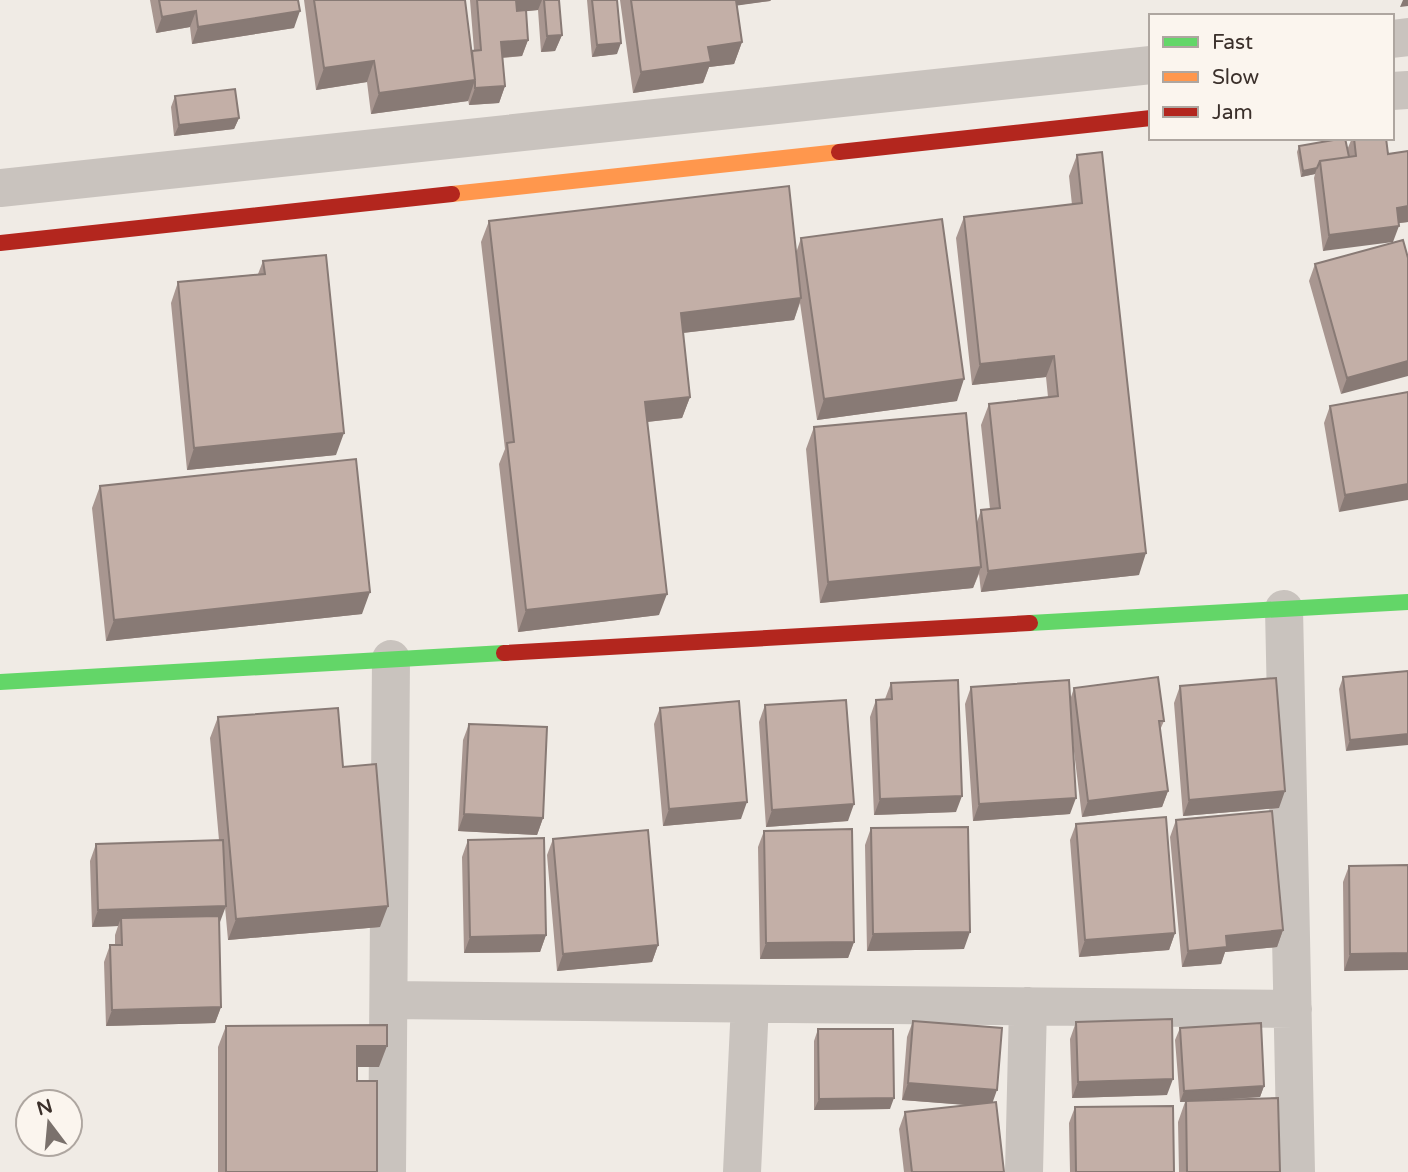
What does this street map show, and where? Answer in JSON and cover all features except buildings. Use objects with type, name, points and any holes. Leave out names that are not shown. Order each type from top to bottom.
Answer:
[{"type":"street","points":[[0,188],[1149,65]]},
{"type":"street","points":[[0,243],[1149,118]]},
{"type":"street","points":[[0,682],[1408,602]]},
{"type":"street","points":[[1284,609],[1296,1172]]},
{"type":"street","points":[[387,1172],[391,659]]},
{"type":"street","points":[[388,1000],[1293,1009]]},
{"type":"street","points":[[741,1172],[750,1004]]},
{"type":"street","points":[[1024,1172],[1028,1006]]},
{"type":"traffic: fast","points":[[1030,623],[1408,602]]},
{"type":"traffic: fast","points":[[0,682],[504,653]]},
{"type":"traffic: slow","points":[[452,194],[839,152]]},
{"type":"traffic: jam","points":[[839,152],[1149,118]]},
{"type":"traffic: jam","points":[[0,243],[452,194]]},
{"type":"traffic: jam","points":[[504,653],[1030,623]]}]
